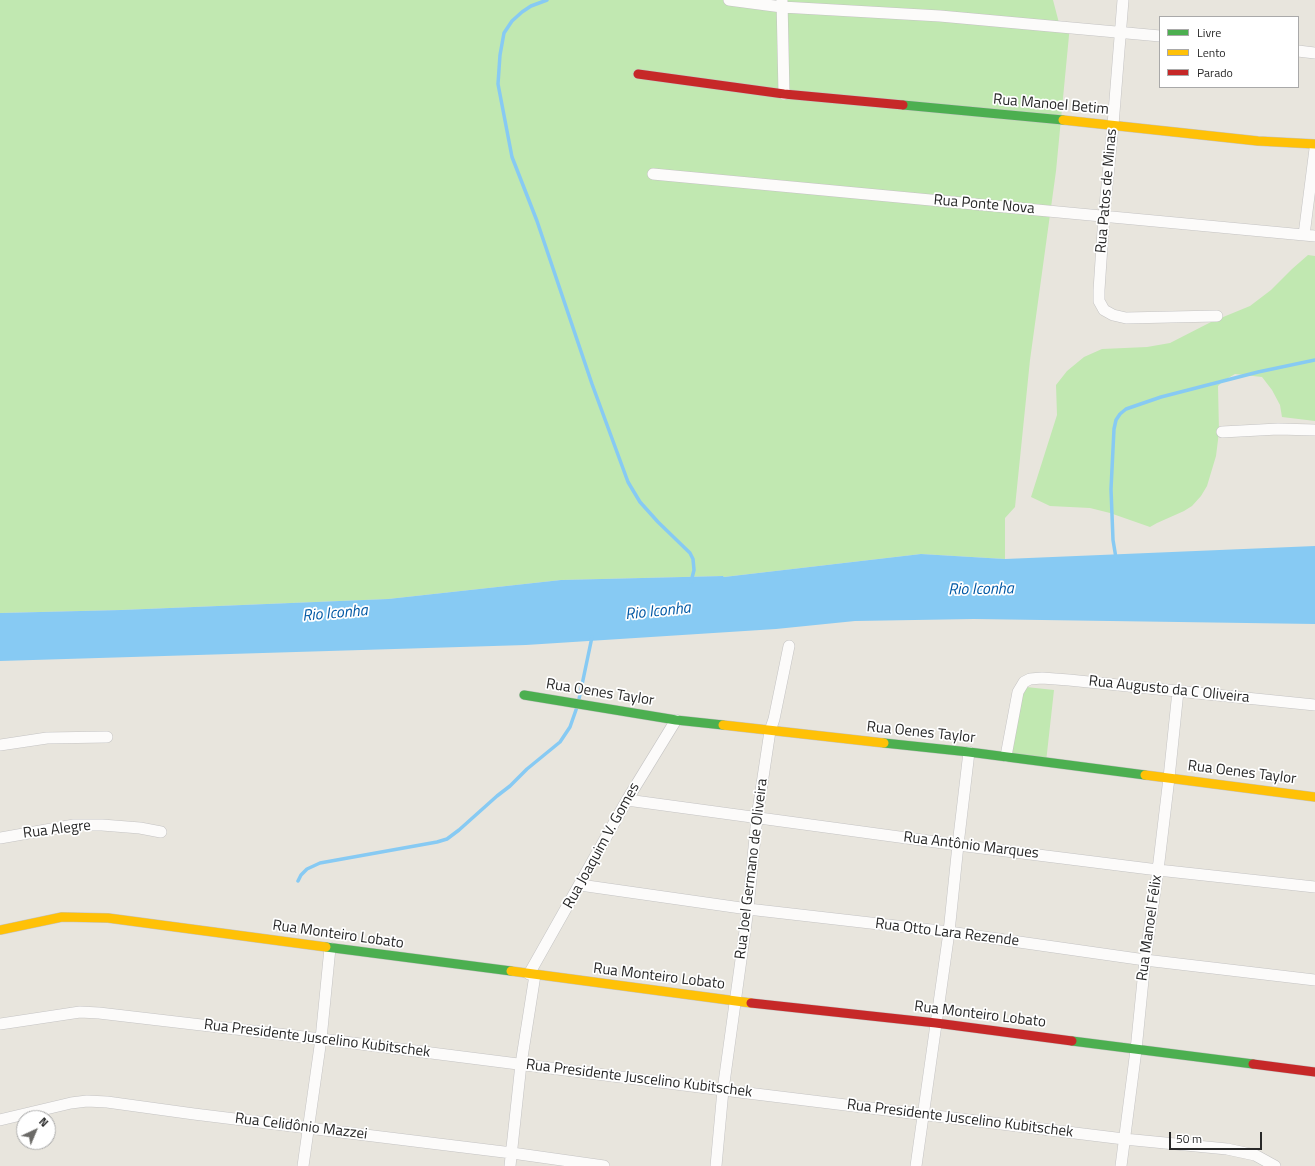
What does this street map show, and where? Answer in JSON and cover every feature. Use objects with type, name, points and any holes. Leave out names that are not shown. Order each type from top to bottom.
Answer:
[{"type":"street","points":[[729,0],[1120,31],[1159,36]]},
{"type":"street","name":"Rua Patos de Minas","points":[[1123,0],[1104,216],[1099,290],[1100,301],[1104,310],[1114,315],[1126,318],[1217,316]]},
{"type":"street","points":[[782,4],[784,94]]},
{"type":"street","points":[[1299,51],[1315,53]]},
{"type":"street","name":"Rua Manoel Betim","points":[[638,74],[784,94],[1113,125],[1258,141],[1315,144]]},
{"type":"street","points":[[1309,236],[1315,149]]},
{"type":"street","name":"Rua Ponte Nova","points":[[653,174],[1309,236]]},
{"type":"street","points":[[1222,432],[1278,428],[1315,430]]},
{"type":"street","name":"Rua Joel Germano de Oliveira","points":[[716,1166],[723,1090],[748,909],[757,817],[770,731],[774,719],[789,646]]},
{"type":"street","name":"Rua Augusto da C Oliveira","points":[[1006,756],[1018,692],[1024,682],[1030,679],[1042,678],[1069,680],[1315,705]]},
{"type":"street","name":"Rua Manoel Félix","points":[[1121,1166],[1136,1050],[1145,960],[1158,870],[1178,691]]},
{"type":"street","name":"Rua Oenes Taylor","points":[[524,694],[676,720],[1006,756],[1315,797]]},
{"type":"street","name":"Rua Joaquim V. Gomes","points":[[510,1166],[532,974],[627,800],[676,720]]},
{"type":"street","points":[[0,745],[47,738],[107,737]]},
{"type":"street","points":[[916,1166],[949,932],[969,752]]},
{"type":"street","name":"Rua Antônio Marques","points":[[627,800],[958,845],[1315,888]]},
{"type":"street","name":"Rua Alegre","points":[[0,838],[74,825],[102,825],[140,828],[161,832]]},
{"type":"street","name":"Rua Otto Lara Rezende","points":[[580,885],[748,909],[949,932],[1145,960],[1315,980]]},
{"type":"street","name":"Rua Monteiro Lobato","points":[[0,930],[62,917],[108,918],[736,1001],[936,1023],[1315,1072]]},
{"type":"street","points":[[304,1166],[321,1039],[330,948]]},
{"type":"street","name":"Rua Presidente Juscelino Kubitschek","points":[[0,1024],[80,1012],[107,1014],[321,1039],[923,1115],[1124,1139],[1227,1148],[1255,1155],[1275,1166]]},
{"type":"street","name":"Rua Celidônio Mazzei","points":[[0,1120],[71,1103],[87,1101],[107,1102],[604,1166]]},
{"type":"green space","points":[[0,0],[1053,0],[1059,23],[1070,25],[1056,171],[1030,360],[1015,507],[1005,518],[1005,559],[921,554],[724,577],[561,580],[388,599],[121,610],[0,613]]},
{"type":"green space","points":[[1308,255],[1315,256],[1315,421],[1282,417],[1280,405],[1272,390],[1262,377],[1235,374],[1223,381],[1218,386],[1219,432],[1216,456],[1207,486],[1192,506],[1184,511],[1150,527],[1110,513],[1090,508],[1050,506],[1031,497],[1057,415],[1056,385],[1067,371],[1084,357],[1102,349],[1147,347],[1170,343],[1211,322],[1250,306],[1271,290]]},
{"type":"green space","points":[[1017,686],[1054,690],[1046,762],[1001,759]]},
{"type":"water","name":"Rio Iconha","points":[[1315,546],[1315,624],[974,619],[855,621],[776,629],[526,645],[0,661],[0,613],[121,610],[388,599],[561,580],[724,577],[921,554],[1005,559]]},
{"type":"waterway","points":[[547,0],[531,6],[522,12],[512,21],[504,33],[500,55],[498,84],[512,157],[537,221],[592,384],[628,482],[640,502],[690,553],[693,559],[694,570],[691,582]]},
{"type":"waterway","points":[[1116,558],[1113,540],[1111,489],[1114,429],[1116,420],[1120,414],[1126,409],[1161,397],[1258,372],[1315,360]]},
{"type":"waterway","points":[[579,699],[592,637]]},
{"type":"waterway","points":[[298,881],[307,869],[320,863],[447,839],[560,742],[570,727],[577,707]]},
{"type":"traffic: fast","points":[[903,105],[1063,120]]},
{"type":"traffic: fast","points":[[524,695],[676,720],[723,725]]},
{"type":"traffic: fast","points":[[884,743],[969,752],[1145,775]]},
{"type":"traffic: fast","points":[[326,947],[511,971]]},
{"type":"traffic: fast","points":[[1072,1041],[1253,1064]]},
{"type":"traffic: slow","points":[[1063,120],[1258,141],[1315,144]]},
{"type":"traffic: slow","points":[[723,725],[884,743]]},
{"type":"traffic: slow","points":[[1145,775],[1315,797]]},
{"type":"traffic: slow","points":[[0,930],[62,917],[108,918],[326,947]]},
{"type":"traffic: slow","points":[[511,971],[751,1003]]},
{"type":"traffic: jam","points":[[638,74],[784,94],[903,105]]},
{"type":"traffic: jam","points":[[751,1003],[936,1023],[1072,1041]]},
{"type":"traffic: jam","points":[[1253,1064],[1315,1072]]}]
